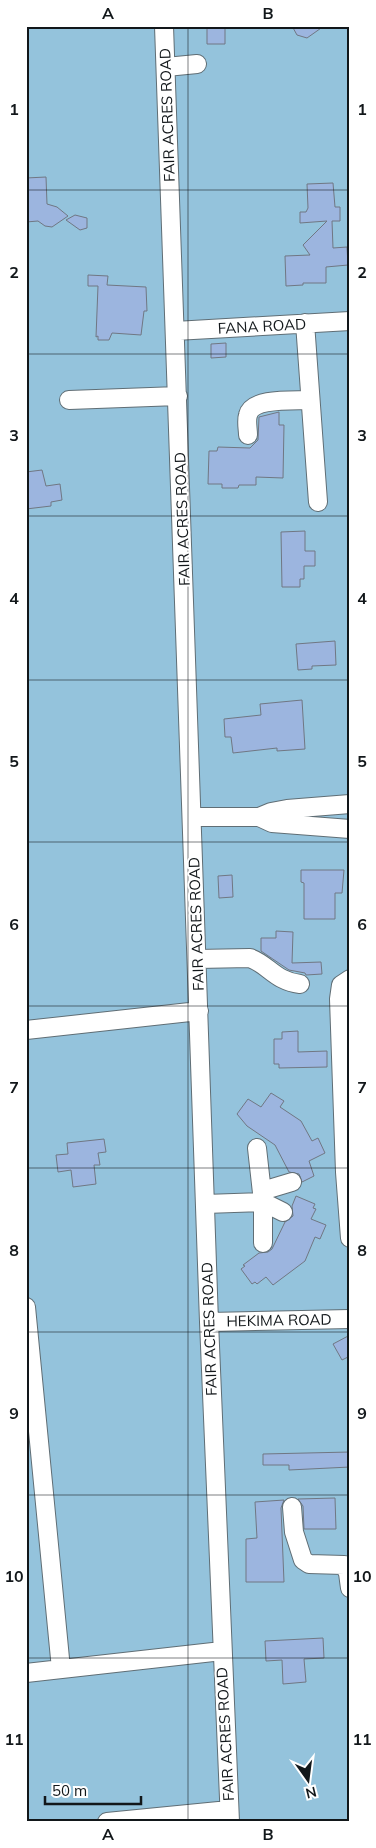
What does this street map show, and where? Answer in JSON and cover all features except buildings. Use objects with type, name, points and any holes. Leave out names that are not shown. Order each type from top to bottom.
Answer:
[{"type":"street","name":"FAIR ACRES ROAD","points":[[164,26],[209,1322],[229,1816]]},
{"type":"street","points":[[166,68],[197,64]]},
{"type":"street","name":"FANA ROAD","points":[[175,331],[350,321]]},
{"type":"street","points":[[305,323],[318,502]]},
{"type":"street","points":[[69,400],[178,396]]},
{"type":"street","points":[[248,435],[248,414],[253,407],[261,402],[310,400]]},
{"type":"street","points":[[192,817],[259,817],[271,812],[287,809],[350,804]]},
{"type":"street","points":[[259,817],[272,823],[350,829]]},
{"type":"street","points":[[197,960],[250,958],[258,960],[276,976],[300,984]]},
{"type":"street","points":[[350,979],[341,985],[339,998],[345,1172],[350,1238]]},
{"type":"street","points":[[26,1030],[199,1011]]},
{"type":"street","points":[[257,1148],[264,1243]]},
{"type":"street","points":[[205,1204],[262,1197],[292,1182]]},
{"type":"street","points":[[262,1197],[283,1212]]},
{"type":"street","points":[[26,1307],[61,1669]]},
{"type":"street","name":"HEKIMA ROAD","points":[[209,1322],[350,1318]]},
{"type":"street","points":[[292,1508],[294,1532],[303,1560],[309,1564],[344,1565],[348,1573],[350,1588]]},
{"type":"street","points":[[26,1673],[222,1651]]},
{"type":"street","points":[[110,1822],[229,1816]]},
{"type":"shaded area","points":[[26,26],[350,26],[350,1821],[26,1822]]}]
